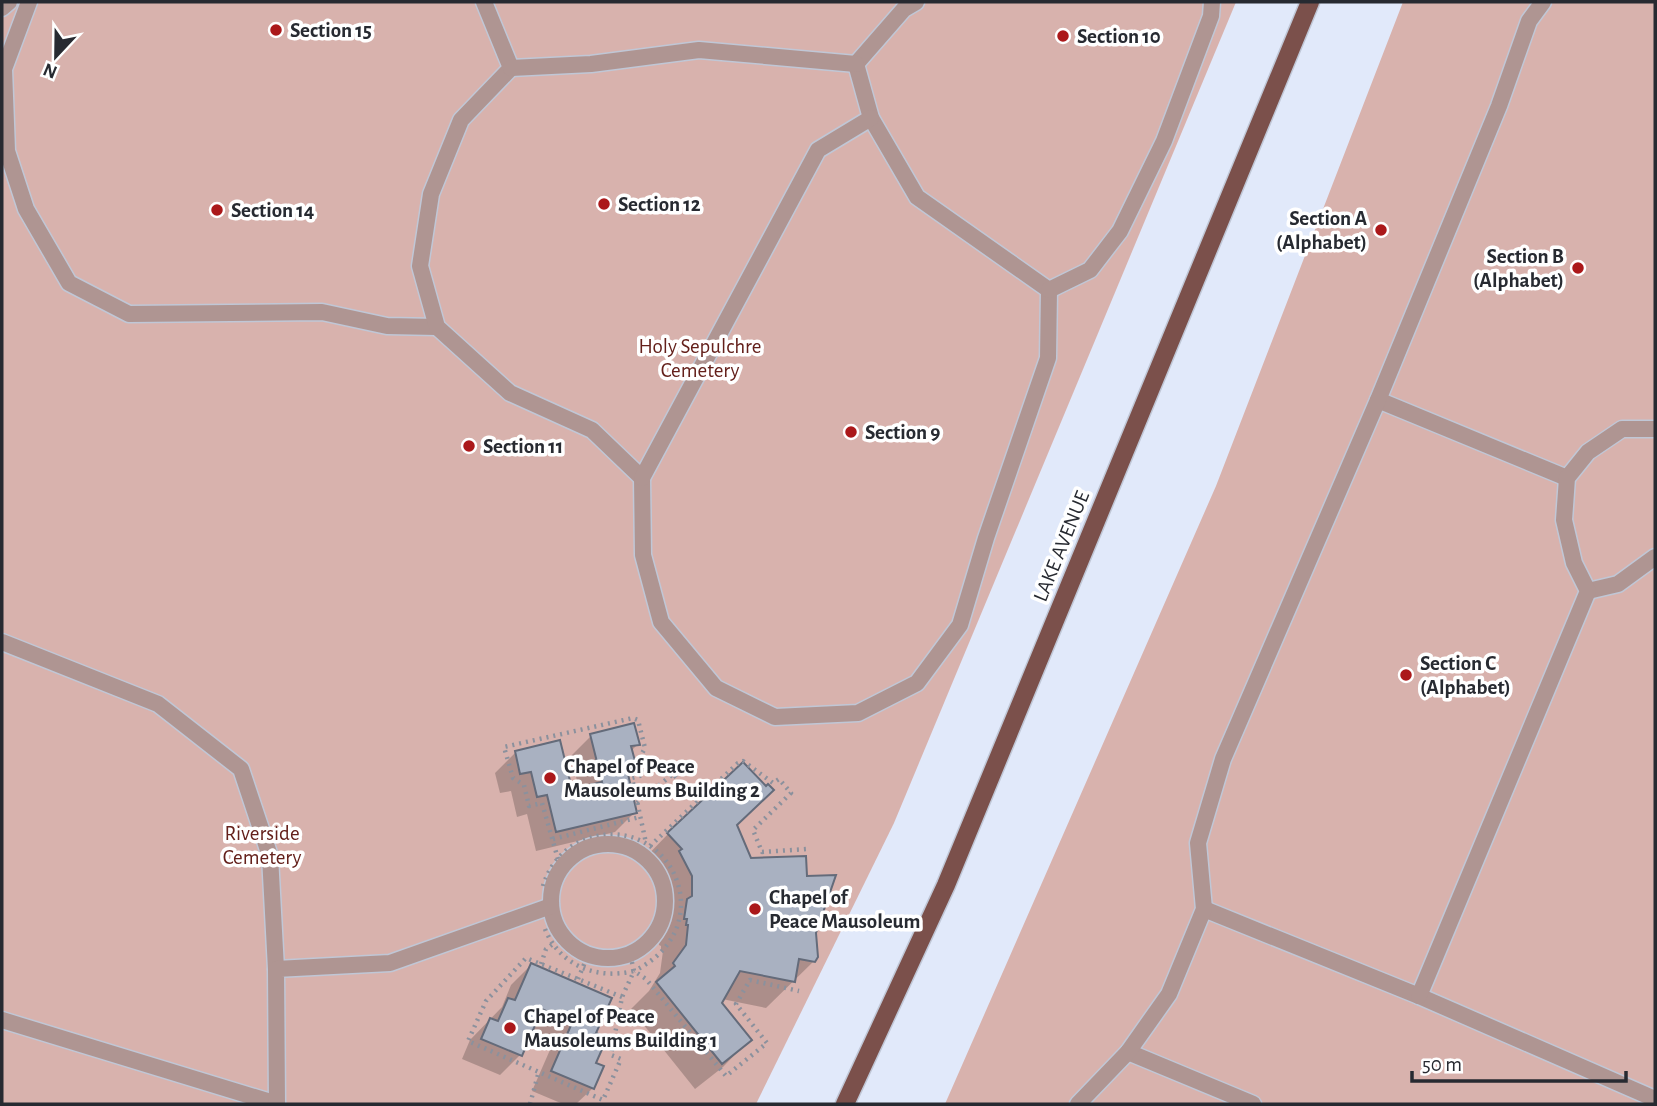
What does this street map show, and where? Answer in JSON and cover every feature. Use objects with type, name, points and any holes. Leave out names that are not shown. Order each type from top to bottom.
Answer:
[{"type":"main road","name":"LAKE AVENUE","points":[[845,1104],[951,873],[1310,2]]},
{"type":"lane","points":[[2,8],[9,2]]},
{"type":"lane","points":[[29,2],[4,69],[7,150],[26,209],[69,283],[129,314],[322,312],[387,326],[437,327]]},
{"type":"lane","points":[[485,2],[511,68]]},
{"type":"lane","points":[[856,64],[904,9],[916,2]]},
{"type":"lane","points":[[1049,290],[1090,270],[1120,231],[1164,141],[1211,16],[1212,2]]},
{"type":"lane","points":[[1079,1104],[1128,1052],[1168,994],[1205,909],[1198,843],[1223,759],[1378,400],[1499,106],[1529,21],[1543,2]]},
{"type":"lane","points":[[642,478],[592,430],[510,393],[437,327],[420,267],[431,194],[461,120],[511,68],[591,64],[699,50],[856,64]]},
{"type":"lane","points":[[856,64],[871,118],[917,197],[1049,290]]},
{"type":"lane","points":[[871,118],[818,150],[642,478],[643,555],[660,622],[716,688],[775,716],[858,713],[917,683],[960,625],[986,538],[1048,358],[1049,290]]},
{"type":"lane","points":[[1378,400],[1567,478]]},
{"type":"lane","points":[[1419,996],[1588,591],[1574,563],[1564,520],[1567,478],[1588,452],[1622,429],[1655,429]]},
{"type":"lane","points":[[1588,591],[1618,584],[1655,557]]},
{"type":"lane","points":[[2,642],[158,704],[241,769],[271,856],[276,969],[277,1104],[2,1020]]},
{"type":"lane","points":[[610,844],[628,848],[645,858],[657,873],[664,891],[664,910],[658,928],[646,943],[630,954],[585,962],[562,936],[546,908],[560,869],[574,855],[590,847],[610,844]]},
{"type":"lane","points":[[276,969],[390,963],[546,908]]},
{"type":"lane","points":[[1205,909],[1419,996],[1655,1099]]},
{"type":"lane","points":[[1128,1052],[1253,1104]]},
{"type":"path","points":[[558,859],[542,803],[529,806],[524,785],[513,778],[504,747],[634,718],[638,720],[645,748],[639,759],[643,775],[632,778],[648,845]]},
{"type":"path","points":[[648,845],[738,762],[743,761],[774,783],[779,779],[791,793],[753,830],[762,852],[807,849]]},
{"type":"path","points":[[637,803],[673,774],[698,801]]},
{"type":"path","points":[[552,839],[640,817]]},
{"type":"path","points":[[605,835],[621,835],[648,845],[671,868],[680,890],[681,913],[670,943],[654,960],[634,971],[607,974],[585,962],[561,954],[543,922],[546,908],[545,879],[558,859],[575,844],[605,835]]},
{"type":"path","points":[[541,964],[547,949],[553,944]]},
{"type":"path","points":[[622,997],[526,958],[486,1001],[468,1041],[603,1100],[621,1059],[611,1055],[622,997],[634,971],[630,954]]},
{"type":"path","points":[[578,979],[585,962]]},
{"type":"path","points":[[634,971],[646,979],[726,1076],[767,1044],[736,1004],[750,980],[799,991]]},
{"type":"path","points":[[530,1104],[539,1071]]},
{"type":"green space","name":"Holy Sepulchre Cemetery","points":[[2,2],[1236,2],[894,823],[756,1104],[2,1104]]},
{"type":"green space","points":[[1403,2],[1655,2],[1655,1104],[945,1104],[1216,486]]},
{"type":"building","name":"Chapel of Peace Mausoleums Building 2","points":[[634,723],[640,745],[631,746],[638,772],[628,774],[637,813],[556,832],[547,795],[537,797],[531,772],[520,774],[515,751],[560,740],[572,789],[602,782],[590,734]]},
{"type":"building","name":"Chapel of Peace Mausoleum","points":[[743,762],[766,786],[768,784],[774,790],[737,825],[751,858],[806,856],[807,876],[836,875],[816,933],[818,957],[815,962],[799,959],[795,982],[740,971],[722,1003],[752,1040],[722,1064],[656,982],[675,966],[673,963],[686,945],[688,925],[687,919],[684,919],[687,899],[692,896],[692,876],[679,851],[682,849],[667,833]]},
{"type":"building","name":"Chapel of Peace Mausoleums Building 1","points":[[531,963],[612,998],[596,1033],[607,1038],[596,1063],[604,1066],[594,1089],[551,1071],[572,1023],[542,1009],[522,1056],[481,1039],[490,1018],[498,1021],[508,998],[515,1000]]},
{"type":"place","name":"Section 15","points":[[276,30]]},
{"type":"place","name":"Section 10","points":[[1063,36]]},
{"type":"place","name":"Section 12","points":[[604,204]]},
{"type":"place","name":"Section 14","points":[[217,210]]},
{"type":"place","name":"Section A (Alphabet)","points":[[1381,230]]},
{"type":"place","name":"Section B (Alphabet)","points":[[1578,268]]},
{"type":"place","name":"Section 9","points":[[851,432]]},
{"type":"place","name":"Section 11","points":[[469,446]]},
{"type":"place","name":"Section C (Alphabet)","points":[[1406,675]]},
{"type":"place","name":"Chapel of Peace Mausoleums Building 2","points":[[550,778]]},
{"type":"place","name":"Chapel of Peace Mausoleum","points":[[755,909]]},
{"type":"place","name":"Chapel of Peace Mausoleums Building 1","points":[[510,1028]]},
{"type":"park label","name":"Riverside Cemetery","points":[[262,845]]}]
